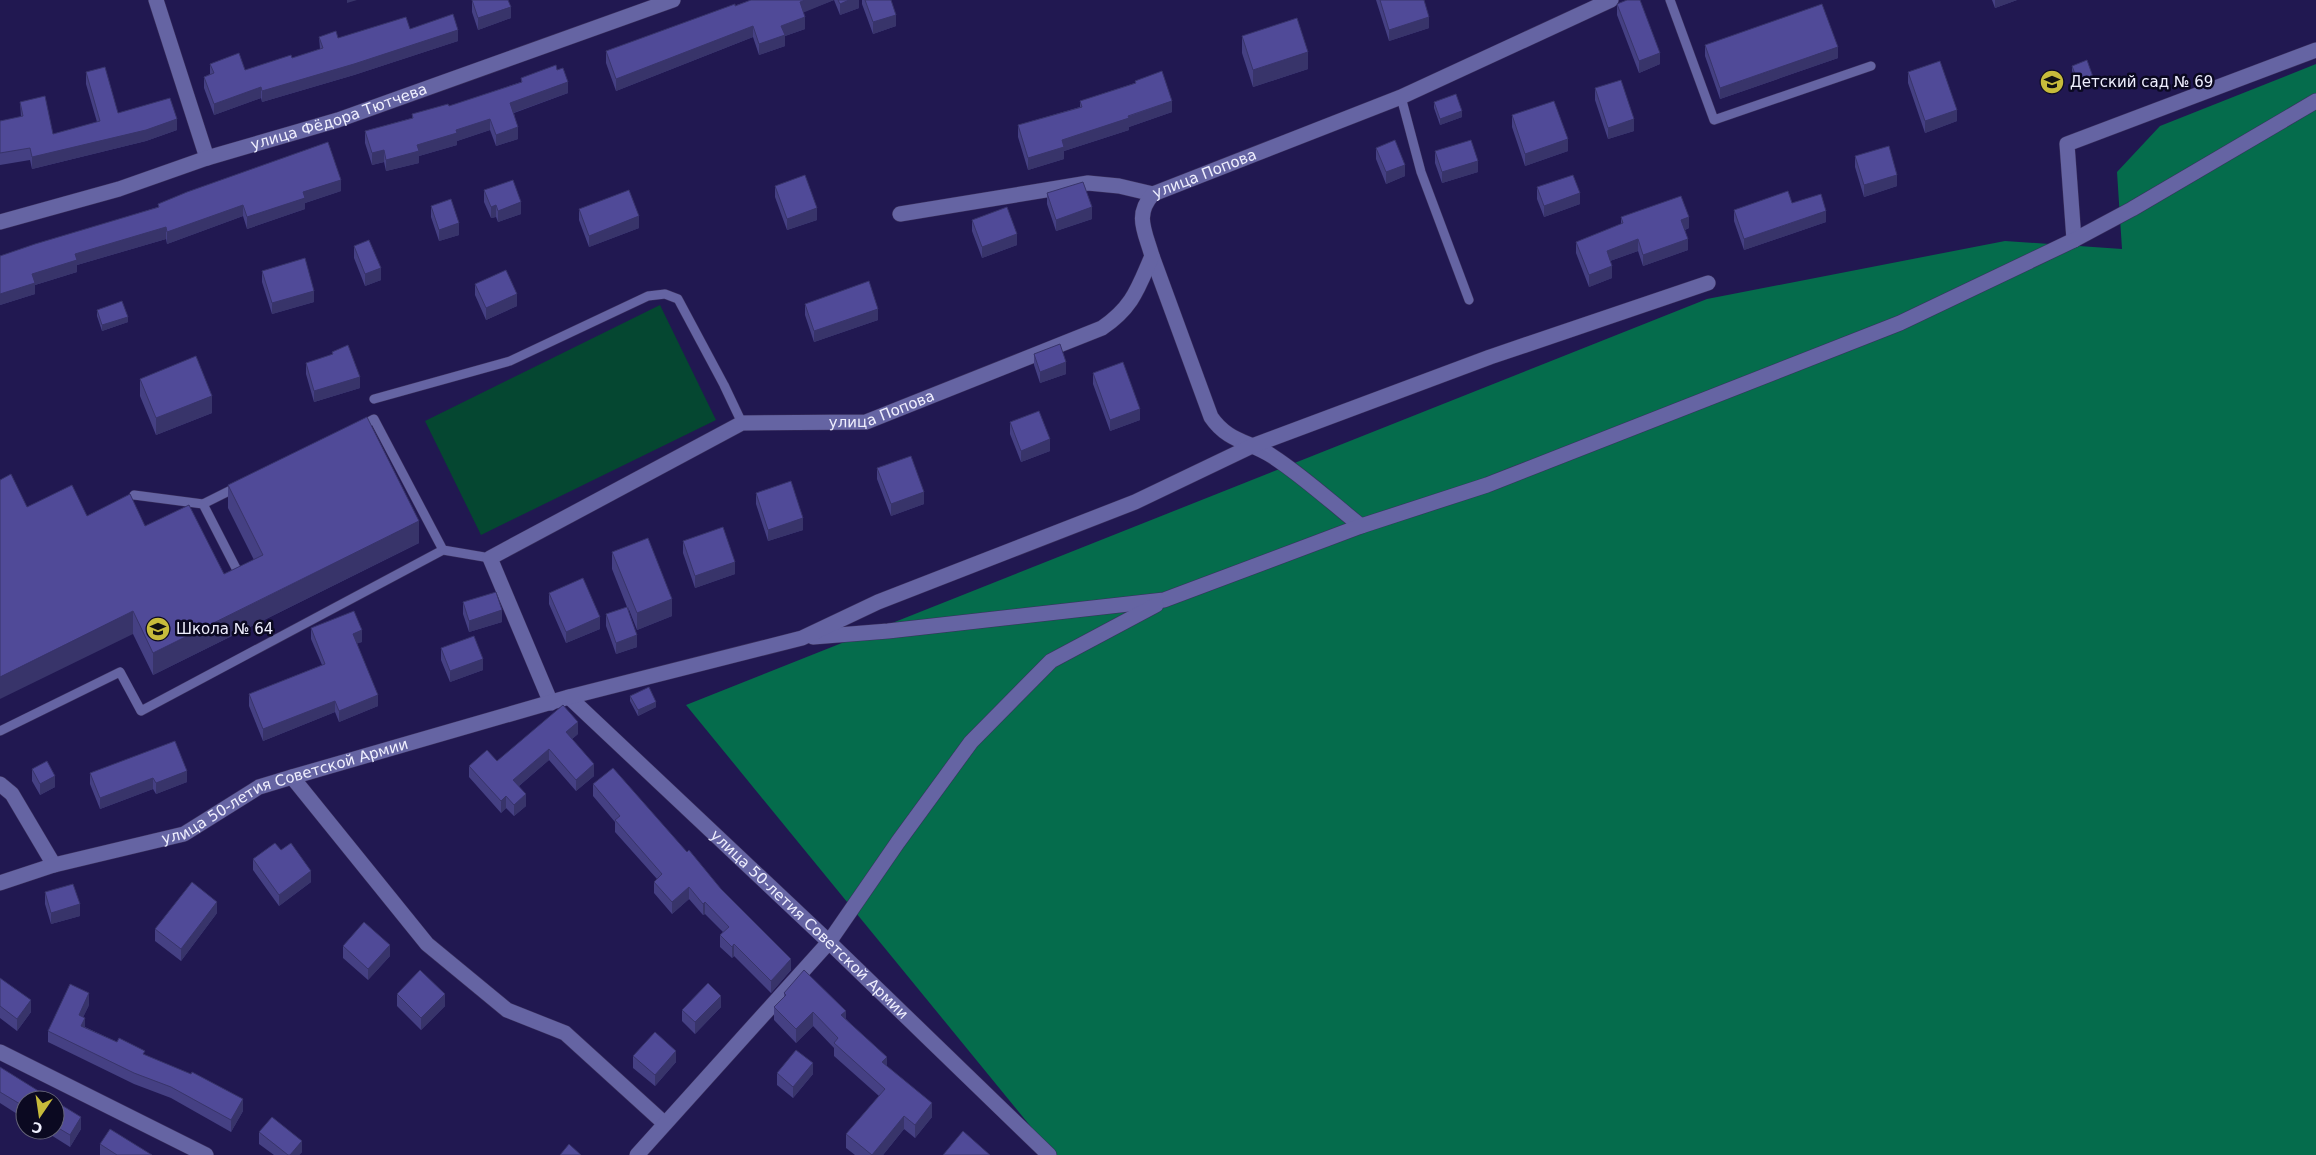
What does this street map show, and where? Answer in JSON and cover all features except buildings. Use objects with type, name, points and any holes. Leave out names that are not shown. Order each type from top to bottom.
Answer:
[{"type":"street","points":[[156,0],[208,158]]},
{"type":"street","name":"улица Фёдора Тютчева","points":[[0,222],[119,189],[208,158],[338,120],[673,0]]},
{"type":"street","name":"улица Попова","points":[[742,423],[866,422],[1102,328],[1119,317],[1132,300],[1152,256],[1141,217],[1143,204],[1153,194],[1401,97],[1610,0]]},
{"type":"street","points":[[2074,240],[2067,144],[2316,50]]},
{"type":"street","points":[[637,1155],[829,942],[898,842],[971,742],[1051,661],[1164,600],[1361,526],[1487,486],[1900,323],[2074,240],[2132,209],[2316,101]]},
{"type":"street","points":[[900,214],[1088,183],[1119,186],[1153,194]]},
{"type":"street","points":[[1152,256],[1212,417],[1219,428],[1232,438],[1272,456],[1361,526]]},
{"type":"street","points":[[802,638],[878,602],[1135,502],[1252,446],[1490,357],[1708,283]]},
{"type":"street","points":[[551,702],[490,558],[742,423]]},
{"type":"street","points":[[802,638],[898,630],[1164,600]]},
{"type":"street","name":"улица 50-летия Советской Армии","points":[[0,883],[54,865],[184,834],[259,787],[569,697],[802,638]]},
{"type":"street","name":"улица 50-летия Советской Армии","points":[[569,697],[829,942],[1049,1155]]},
{"type":"street","points":[[292,777],[426,944],[507,1010],[565,1033],[664,1123]]},
{"type":"street","points":[[0,784],[12,794],[54,865]]},
{"type":"street","points":[[0,1052],[206,1155]]},
{"type":"lane","points":[[1670,0],[1714,120],[1871,66]]},
{"type":"lane","points":[[1401,97],[1421,172],[1469,300]]},
{"type":"lane","points":[[374,399],[510,361],[648,296],[665,294],[678,299],[742,423]]},
{"type":"lane","points":[[349,432],[374,419],[443,550]]},
{"type":"lane","points":[[134,495],[203,504],[246,483]]},
{"type":"lane","points":[[203,504],[240,576]]},
{"type":"lane","points":[[0,731],[120,672],[141,711],[443,550],[490,558]]},
{"type":"green space","points":[[2316,64],[2316,1155],[1054,1155],[686,705],[1707,299],[2005,241],[2122,249],[2117,172],[2160,126]]},
{"type":"green space","points":[[660,305],[716,420],[481,535],[425,421]]},
{"type":"place","name":"Детский сад № 69","points":[[2052,82]]},
{"type":"place","name":"Школа № 64","points":[[158,629]]}]
